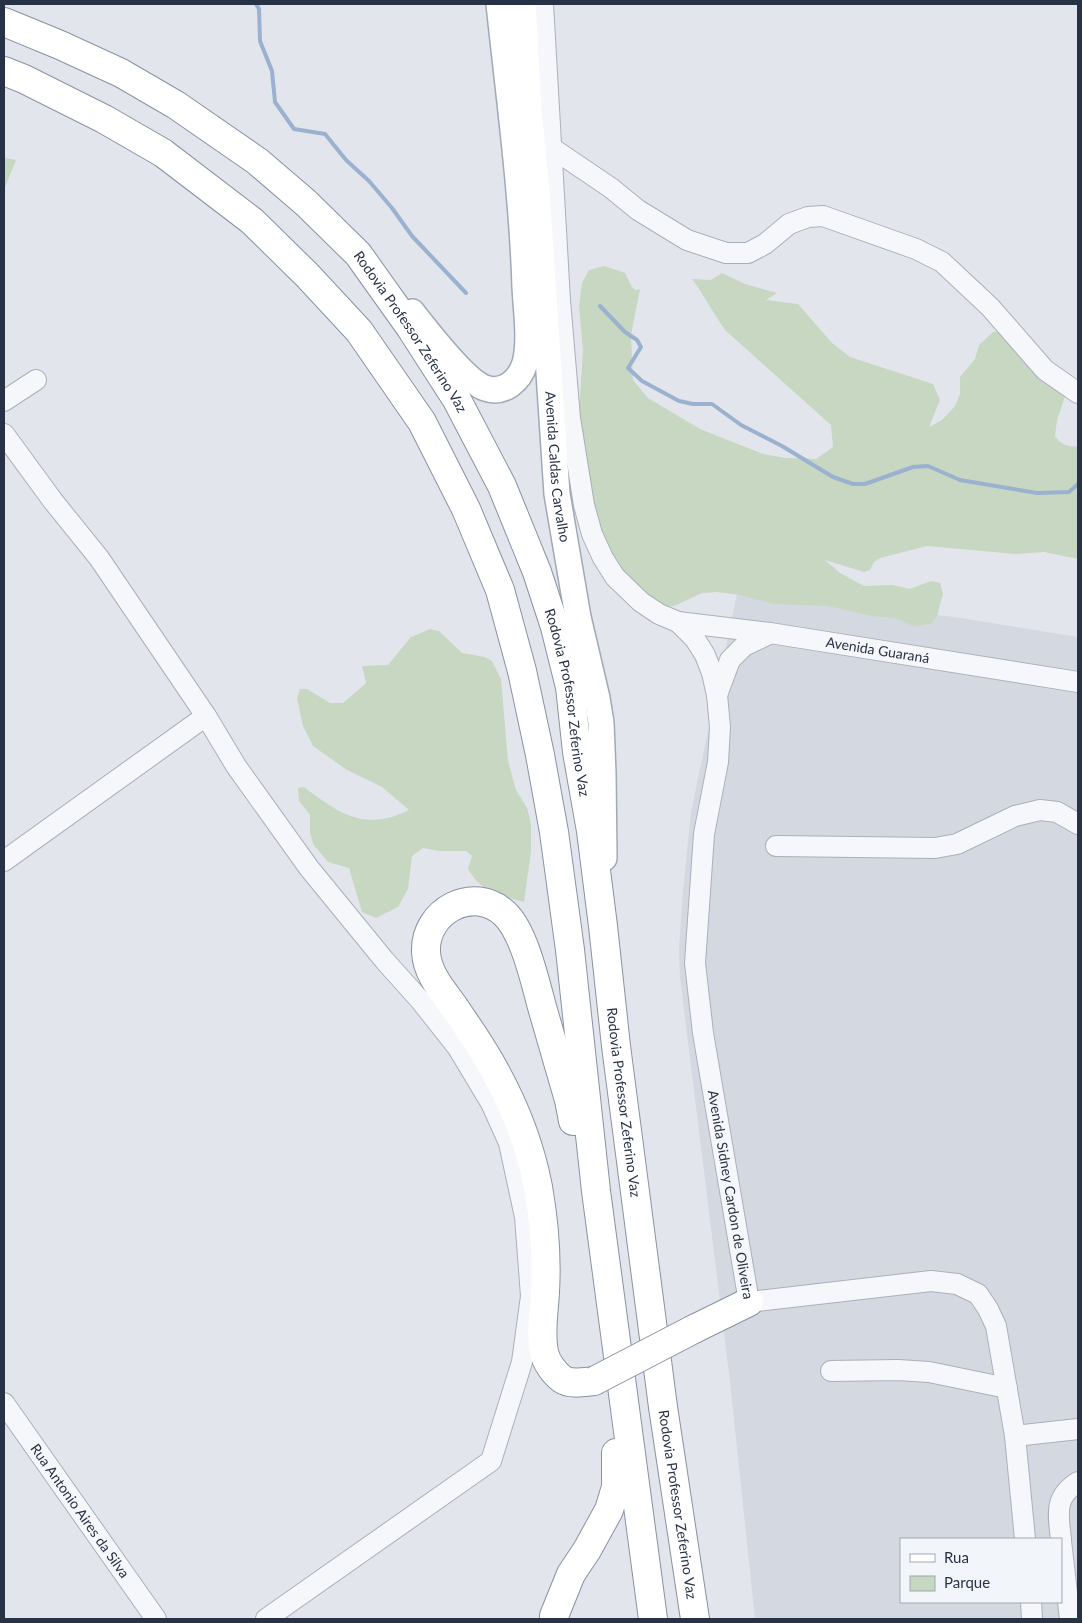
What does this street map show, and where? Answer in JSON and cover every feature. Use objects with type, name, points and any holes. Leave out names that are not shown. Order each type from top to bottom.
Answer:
[{"type":"highway","name":"Rodovia Professor Zeferino Vaz","points":[[4,22],[121,73],[176,105],[257,161],[306,203],[358,254],[410,327],[457,400],[502,486],[537,572],[555,627],[570,687],[603,926],[620,1075],[663,1407],[695,1619]]},
{"type":"highway","points":[[4,71],[104,119],[163,153],[252,221],[307,275],[359,331],[422,422],[466,509],[500,590],[524,680],[554,832],[571,959],[596,1191],[653,1619]]},
{"type":"highway","points":[[596,1191],[578,1152],[569,1100],[531,970],[517,931],[505,914],[489,903],[475,900],[458,904],[437,918],[430,930],[426,943],[426,956],[436,983],[484,1052],[504,1089],[523,1132],[538,1186],[545,1249],[544,1355],[555,1373],[563,1380],[575,1383],[594,1381],[749,1302]]},
{"type":"highway","points":[[554,1619],[571,1574],[587,1550],[609,1510],[616,1487],[616,1444],[624,1410]]},
{"type":"highway","points":[[690,1586],[708,1619]]},
{"type":"main road","points":[[358,254],[385,279],[453,362],[478,385],[486,389],[495,390],[507,387],[518,378],[525,363],[527,346],[525,266],[499,4]]},
{"type":"main road","name":"Avenida Caldas Carvalho","points":[[523,4],[557,494],[578,617],[601,723],[604,812],[603,926]]},
{"type":"street","name":"Avenida Caldas Carvalho","points":[[543,4],[560,300],[570,418],[584,505],[592,534],[603,558],[615,577],[640,602],[659,614],[678,622]]},
{"type":"street","points":[[552,148],[611,188],[638,210],[687,240],[726,253],[748,253],[765,244],[789,224],[808,217],[822,216],[916,249],[942,262],[990,307],[1044,370],[1078,392]]},
{"type":"street","points":[[4,401],[36,380]]},
{"type":"street","points":[[4,434],[53,501],[99,558],[206,716],[236,766],[309,868],[458,1048],[491,1103],[509,1143],[525,1217],[531,1296],[522,1362],[491,1461],[266,1619]]},
{"type":"street","name":"Avenida Guaraná","points":[[678,622],[770,633],[1076,683]]},
{"type":"street","name":"Avenida Sidney Cardon de Oliveira","points":[[678,622],[695,639],[705,655],[712,673],[717,695],[720,727],[718,762],[704,834],[695,963],[703,1033],[749,1302],[931,1281],[957,1284],[978,1294],[996,1326],[1015,1436],[1025,1538]]},
{"type":"street","name":"Avenida Sidney Cardon de Oliveira","points":[[717,695],[730,660],[744,646],[770,633]]},
{"type":"street","points":[[4,861],[206,716]]},
{"type":"street","points":[[776,846],[935,848],[957,844],[1015,816],[1040,810],[1057,812],[1078,824]]},
{"type":"street","points":[[831,1371],[898,1370],[929,1372],[1007,1388]]},
{"type":"street","name":"Rua Antonio Aires da Silva","points":[[4,1403],[156,1619]]},
{"type":"street","points":[[1015,1436],[1078,1429]]},
{"type":"street","points":[[1061,1538],[1058,1519],[1059,1503],[1066,1492],[1078,1482]]},
{"type":"street","points":[[1062,1549],[1070,1619]]},
{"type":"street","points":[[1031,1603],[1032,1619]]},
{"type":"shaded area","points":[[737,594],[955,617],[1078,637],[1078,1619],[755,1619],[730,1382],[680,977],[679,948],[691,812]]},
{"type":"green space","points":[[4,158],[16,160],[4,190]]},
{"type":"green space","points":[[604,266],[625,273],[632,287],[636,290],[640,289],[631,335],[633,380],[648,398],[700,429],[763,454],[786,458],[816,459],[833,447],[831,425],[725,330],[692,279],[711,280],[722,273],[745,284],[777,293],[766,300],[798,304],[832,343],[850,357],[933,384],[940,400],[929,427],[942,420],[955,406],[960,394],[960,377],[975,359],[979,345],[993,332],[1008,331],[1069,385],[1057,420],[1055,436],[1065,445],[1078,446],[1078,559],[1044,552],[1015,554],[927,546],[880,558],[874,562],[870,570],[864,572],[825,560],[840,573],[864,586],[892,585],[910,589],[931,581],[940,583],[943,594],[937,616],[932,623],[924,625],[913,626],[895,618],[872,616],[828,606],[774,604],[740,595],[717,592],[702,593],[674,606],[661,607],[640,592],[603,545],[577,442],[583,351],[579,306],[582,283],[589,270]]},
{"type":"green space","points":[[430,629],[439,631],[462,653],[485,657],[492,661],[501,679],[508,761],[516,790],[527,808],[531,824],[531,851],[524,902],[499,895],[479,883],[468,869],[472,856],[466,851],[439,851],[423,848],[412,856],[408,889],[398,907],[376,918],[362,912],[349,868],[328,862],[313,844],[310,832],[310,815],[299,801],[298,788],[304,787],[341,812],[365,820],[393,816],[409,810],[382,787],[347,770],[313,746],[303,726],[297,698],[300,689],[307,689],[330,703],[343,703],[366,683],[362,666],[388,665],[411,637]]},
{"type":"waterway","points":[[256,4],[259,9],[260,41],[272,71],[275,102],[294,129],[325,134],[346,160],[369,181],[412,236],[466,293]]},
{"type":"waterway","points":[[600,306],[625,332],[637,340],[641,347],[628,368],[642,381],[679,401],[693,404],[712,404],[741,425],[782,446],[833,477],[853,484],[865,484],[913,467],[928,466],[960,480],[1037,493],[1069,492],[1078,484]]}]
